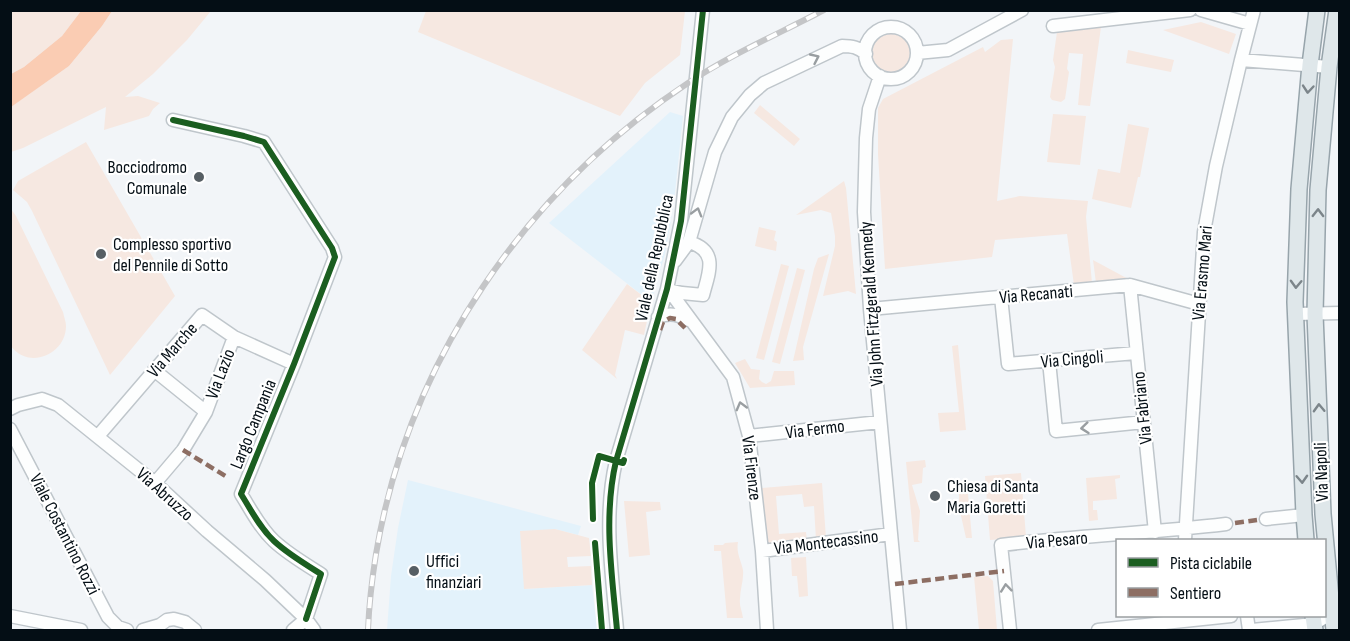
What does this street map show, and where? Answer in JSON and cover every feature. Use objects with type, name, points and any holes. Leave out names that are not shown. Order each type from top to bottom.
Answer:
[{"type":"main road","name":"Via Napoli","points":[[1306,539],[1295,314],[1299,189],[1317,10]]},
{"type":"main road","name":"Via Napoli","points":[[1325,539],[1315,314],[1318,190],[1329,67],[1337,10]]},
{"type":"main road","name":"Via Napoli","points":[[1326,546],[1334,630]]},
{"type":"street","name":"Viale della Repubblica","points":[[617,630],[609,538],[610,489],[616,461],[667,289],[681,221],[704,10]]},
{"type":"street","points":[[917,53],[948,50],[1022,10]]},
{"type":"street","points":[[1053,26],[1190,10]]},
{"type":"street","points":[[1201,10],[1250,24]]},
{"type":"street","name":"Via Erasmo Mari","points":[[1185,535],[1204,232],[1216,166],[1254,10]]},
{"type":"street","points":[[894,27],[902,29],[913,38],[917,53],[913,67],[902,76],[887,78],[880,76],[868,63],[866,46],[869,39],[880,29],[894,27]]},
{"type":"street","points":[[672,264],[689,242],[714,152],[732,117],[750,95],[764,82],[842,46],[860,48],[866,54]]},
{"type":"street","points":[[1240,60],[1329,67]]},
{"type":"street","name":"Via John Fitzgerald Kennedy","points":[[880,76],[869,110],[864,212],[870,309],[900,630]]},
{"type":"street","name":"Largo Campania","points":[[173,120],[264,142],[330,243],[335,257],[241,494],[256,520],[272,540],[289,554],[321,574],[306,619]]},
{"type":"street","points":[[689,242],[704,248],[708,256],[710,272],[703,295],[689,307]]},
{"type":"street","name":"Via Recanati","points":[[870,309],[1130,285],[1199,304]]},
{"type":"street","name":"Via Fabriano","points":[[1130,285],[1155,532]]},
{"type":"street","points":[[667,289],[703,295]]},
{"type":"street","name":"Via Firenze","points":[[667,289],[733,377],[749,436],[762,551],[767,630]]},
{"type":"street","name":"Via Cingoli","points":[[1001,297],[1008,364],[1136,353]]},
{"type":"street","points":[[1295,314],[1340,313]]},
{"type":"street","points":[[658,317],[674,314],[691,321]]},
{"type":"street","name":"Via Marche","points":[[98,436],[202,315],[234,337],[294,364]]},
{"type":"street","name":"Via Lazio","points":[[155,483],[183,450],[206,411],[234,337]]},
{"type":"street","points":[[1049,361],[1056,430],[1143,422]]},
{"type":"street","name":"Via Lazio","points":[[154,370],[206,411]]},
{"type":"street","name":"Via Abruzzo","points":[[10,409],[42,399],[58,405],[155,483],[265,580],[315,630]]},
{"type":"street","name":"Via Fermo","points":[[749,436],[880,422]]},
{"type":"street","name":"Viale Costantino Rozzi","points":[[10,429],[108,617],[118,627],[127,630]]},
{"type":"street","points":[[1266,519],[1304,515]]},
{"type":"street","name":"Via Pesaro","points":[[1010,630],[1001,545],[1155,532],[1185,535],[1226,524]]},
{"type":"street","name":"Via Montecassino","points":[[762,551],[891,534]]},
{"type":"street","points":[[10,616],[81,630]]},
{"type":"street","points":[[1098,630],[1215,617]]},
{"type":"street","points":[[143,630],[158,628],[167,620],[174,619],[181,620],[193,629]]},
{"type":"street","points":[[293,630],[306,619]]},
{"type":"street","points":[[1250,630],[1314,623]]},
{"type":"shaded area","points":[[426,10],[685,11],[680,55],[645,83],[620,116],[418,32]]},
{"type":"shaded area","points":[[10,11],[81,11],[62,36],[24,67],[11,74]]},
{"type":"shaded area","points":[[81,11],[112,11],[69,66],[11,107],[11,74],[24,67],[62,36]]},
{"type":"shaded area","points":[[112,11],[211,11],[187,40],[153,74],[125,97],[138,96],[160,103],[149,116],[104,130],[106,107],[11,152],[10,107],[69,66]]},
{"type":"shaded area","points":[[1201,22],[1236,34],[1229,54],[1163,30]]},
{"type":"shaded area","points":[[1101,27],[1090,106],[1078,105],[1083,54],[1069,53],[1065,99],[1061,102],[1052,100],[1050,97],[1057,32]]},
{"type":"shaded area","points":[[891,34],[905,39],[910,53],[905,67],[891,72],[877,67],[872,53],[877,39]]},
{"type":"shaded area","points":[[1013,39],[997,201],[1020,196],[1088,201],[1086,217],[1092,283],[1074,285],[1067,234],[995,240],[992,257],[885,269],[878,154],[878,108],[883,99],[983,47],[985,52],[1001,40]]},
{"type":"shaded area","points":[[1128,50],[1174,60],[1171,72],[1126,63]]},
{"type":"shaded area","points":[[760,105],[800,139],[794,146],[754,113]]},
{"type":"shaded area","points":[[670,112],[683,116],[674,202],[665,254],[651,302],[549,223]]},
{"type":"shaded area","points":[[1053,114],[1086,116],[1080,165],[1047,162]]},
{"type":"shaded area","points":[[1128,124],[1149,128],[1140,177],[1138,177],[1131,208],[1092,199],[1098,169],[1120,173]]},
{"type":"shaded area","name":"Complesso sportivo del Pennile di Sotto","points":[[86,142],[175,296],[110,375],[32,211],[27,202],[13,190],[18,181]]},
{"type":"shaded area","points":[[844,181],[856,294],[848,291],[823,296],[835,246],[831,213],[821,210],[796,215]]},
{"type":"shaded area","points":[[11,209],[63,312],[66,323],[60,345],[45,356],[36,358],[18,353],[11,346]]},
{"type":"shaded area","points":[[759,227],[776,231],[774,240],[777,242],[776,251],[755,246]]},
{"type":"shaded area","points":[[829,254],[803,347],[804,360],[793,361],[814,269],[818,258]]},
{"type":"shaded area","points":[[1093,260],[1132,281],[1096,283]]},
{"type":"shaded area","points":[[781,264],[789,266],[764,360],[756,358]]},
{"type":"shaded area","points":[[797,268],[805,270],[780,364],[772,362]]},
{"type":"shaded area","points":[[627,284],[651,302],[644,335],[625,330],[615,375],[617,379],[582,350]]},
{"type":"shaded area","points":[[958,345],[966,430],[940,432],[938,413],[959,412],[952,346]]},
{"type":"shaded area","points":[[745,359],[751,369],[760,370],[759,379],[762,382],[766,384],[771,381],[774,371],[794,371],[795,385],[750,388],[735,363]]},
{"type":"shaded area","points":[[925,460],[926,467],[923,468],[922,483],[912,485],[920,511],[918,540],[920,542],[914,542],[906,462]]},
{"type":"shaded area","points":[[1021,473],[1026,537],[990,540],[985,476]]},
{"type":"shaded area","points":[[1120,475],[1120,478],[1115,479],[1117,499],[1093,501],[1093,510],[1097,510],[1098,520],[1089,521],[1086,478]]},
{"type":"shaded area","points":[[408,480],[581,526],[578,535],[555,529],[524,589],[592,585],[597,630],[387,630],[391,576]]},
{"type":"shaded area","points":[[822,483],[826,538],[816,540],[814,506],[804,507],[802,494],[776,496],[779,534],[806,532],[807,542],[767,545],[762,488]]},
{"type":"shaded area","points":[[959,483],[965,483],[968,494],[972,538],[966,538],[959,507]]},
{"type":"shaded area","points":[[624,501],[660,502],[661,510],[646,512],[650,555],[629,557]]},
{"type":"shaded area","points":[[555,529],[589,538],[591,556],[567,557],[568,567],[591,566],[592,585],[524,589],[520,531]]},
{"type":"shaded area","points":[[738,542],[738,553],[743,570],[740,601],[743,618],[727,618],[721,551],[714,551],[714,545]]},
{"type":"shaded area","points":[[806,557],[808,596],[799,597],[797,576],[792,576],[791,558]]},
{"type":"shaded area","points":[[988,576],[993,581],[997,630],[979,630],[974,577]]},
{"type":"railway","points":[[368,630],[376,554],[392,483],[415,414],[446,348],[483,286],[527,228],[575,175],[629,126],[704,73],[824,10]]},
{"type":"marked path","points":[[660,330],[663,322],[670,318],[676,319],[685,328]]},
{"type":"marked path","points":[[183,450],[227,477]]},
{"type":"marked path","points":[[1235,523],[1257,520]]},
{"type":"marked path","points":[[895,584],[1004,571]]},
{"type":"cycle path","points":[[617,630],[609,524],[612,482],[616,461],[667,289],[681,221],[703,10]]},
{"type":"cycle path","points":[[173,120],[264,142],[332,248],[335,257],[241,494],[269,536],[291,555],[321,574],[306,619]]},
{"type":"cycle path","points":[[593,519],[592,483],[599,456],[623,463],[624,460]]},
{"type":"cycle path","points":[[595,543],[602,630]]},
{"type":"place","name":"Bocciodromo Comunale","points":[[199,177]]},
{"type":"place","name":"Complesso sportivo del Pennile di Sotto","points":[[101,254]]},
{"type":"place","name":"Chiesa di Santa Maria Goretti","points":[[935,496]]},
{"type":"place","name":"Uffici finanziari","points":[[414,571]]}]
